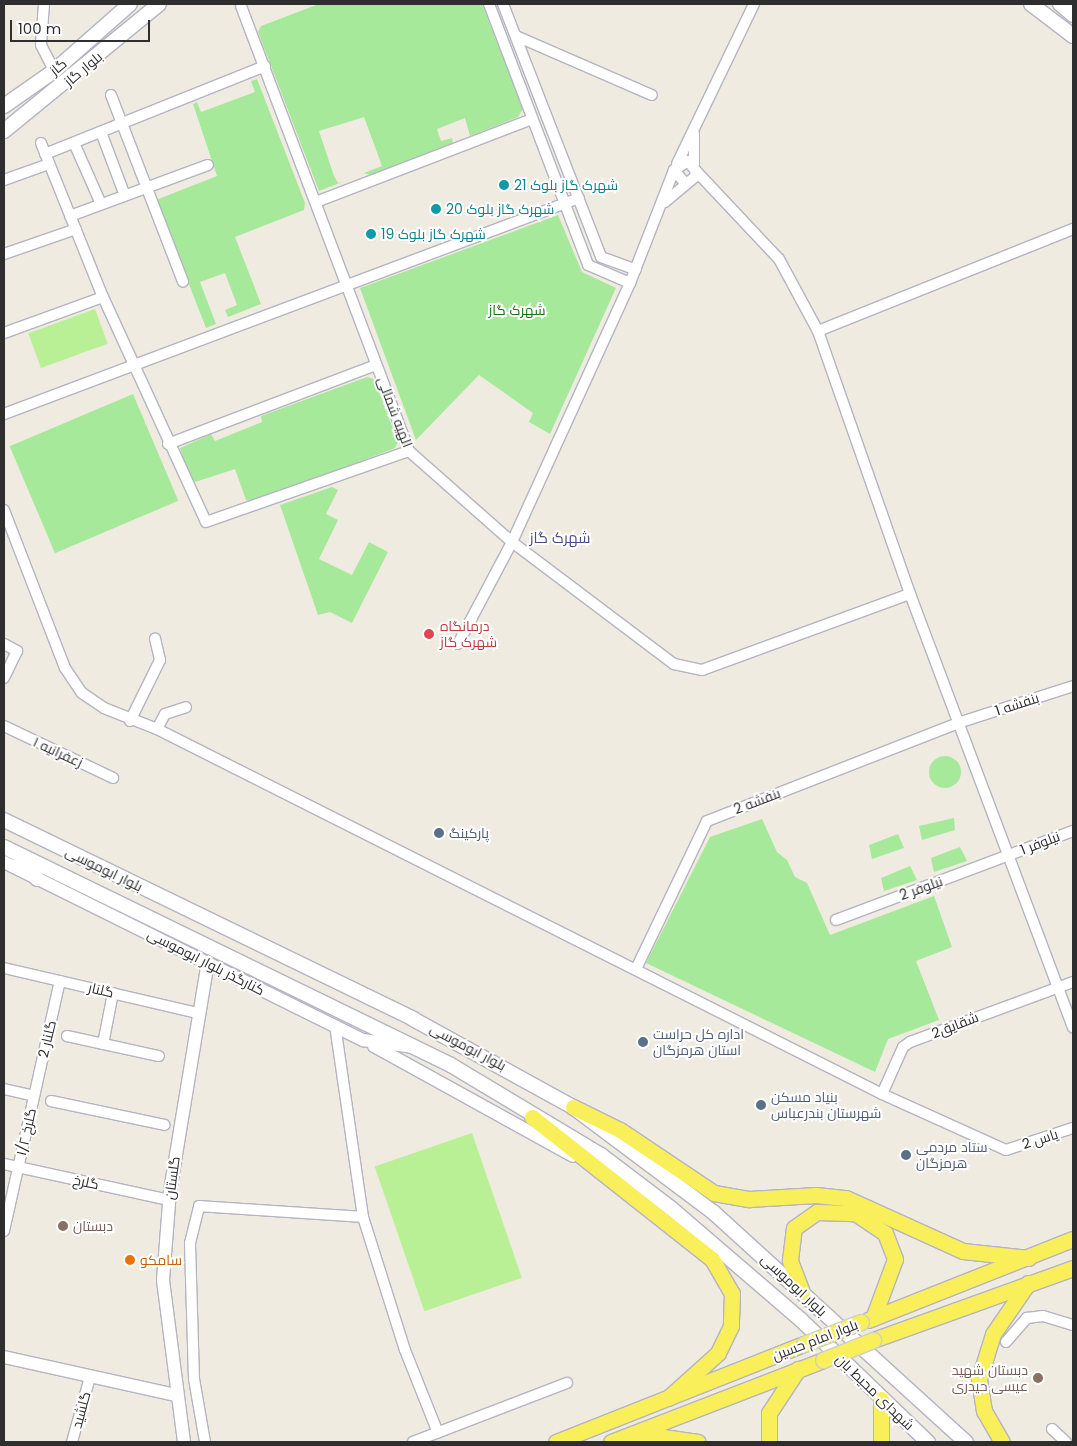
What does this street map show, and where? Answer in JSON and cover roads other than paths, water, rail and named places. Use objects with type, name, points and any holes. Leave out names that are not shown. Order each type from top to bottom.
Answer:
[{"type":"main road","name":"گاز","points":[[4,106],[54,72],[130,4]]},
{"type":"main road","name":"بلوار گاز","points":[[4,130],[159,4]]},
{"type":"main road","points":[[1032,4],[1073,36]]},
{"type":"main road","points":[[1060,4],[1073,15]]},
{"type":"main road","name":"بلوار ابوموسی","points":[[4,820],[413,1019],[573,1106],[670,1176],[802,1292],[875,1361]]},
{"type":"main road","name":"بلوار ابوموسی","points":[[4,847],[413,1047],[496,1092],[532,1116],[608,1161],[800,1320]]},
{"type":"main road","points":[[18,854],[37,879]]},
{"type":"main road","points":[[573,1106],[620,1130],[714,1193],[749,1199],[846,1198],[957,1249],[1029,1258]]},
{"type":"main road","points":[[532,1116],[712,1260],[732,1293],[731,1326],[718,1352],[668,1398]]},
{"type":"main road","points":[[802,1292],[790,1260],[794,1228],[817,1212],[855,1213],[884,1233],[895,1259],[867,1320]]},
{"type":"main road","name":"بلوار امام حسین","points":[[556,1442],[1029,1258],[1073,1239]]},
{"type":"main road","name":"بلوار امام حسین","points":[[611,1442],[873,1340],[1029,1282],[1073,1268]]},
{"type":"main road","points":[[1002,1442],[984,1411],[980,1374],[993,1334],[1029,1282]]},
{"type":"main road","name":"شهدای محیط بان","points":[[800,1320],[928,1442]]},
{"type":"main road","name":"شهدای محیط بان","points":[[875,1361],[966,1442]]},
{"type":"main road","points":[[769,1442],[769,1413],[798,1369]]},
{"type":"main road","points":[[881,1399],[881,1442]]},
{"type":"main road","points":[[611,1442],[663,1437],[698,1442]]},
{"type":"street","points":[[44,4],[41,45],[54,72]]},
{"type":"street","points":[[490,4],[588,265],[630,283]]},
{"type":"street","points":[[504,4],[601,257],[636,270]]},
{"type":"street","points":[[458,644],[512,542],[636,270],[675,167],[694,133],[754,4]]},
{"type":"street","name":"الهیه شمالی","points":[[242,6],[409,452],[512,542],[674,664],[702,670],[910,594]]},
{"type":"street","points":[[516,36],[652,95]]},
{"type":"street","points":[[4,180],[47,159],[74,143],[265,66]]},
{"type":"street","points":[[111,95],[183,282]]},
{"type":"street","points":[[316,202],[532,118]]},
{"type":"street","points":[[101,132],[125,196]]},
{"type":"street","points":[[662,205],[688,183],[695,168],[694,133]]},
{"type":"street","points":[[74,143],[101,204]]},
{"type":"street","points":[[41,144],[104,297],[168,444],[206,522],[409,452]]},
{"type":"street","points":[[70,216],[208,165]]},
{"type":"street","points":[[675,167],[695,168],[779,259],[818,331],[910,594],[961,722],[1007,856],[1073,1027]]},
{"type":"street","points":[[675,167],[688,183],[720,194]]},
{"type":"street","points":[[4,414],[134,366],[346,283],[578,198]]},
{"type":"street","points":[[4,254],[76,229]]},
{"type":"street","points":[[818,331],[1073,229]]},
{"type":"street","points":[[4,333],[104,297]]},
{"type":"street","points":[[168,444],[376,365]]},
{"type":"street","points":[[4,510],[65,668],[89,699],[130,721],[157,729],[882,1094]]},
{"type":"street","points":[[130,721],[160,660],[155,639]]},
{"type":"street","points":[[4,644],[17,651],[4,678]]},
{"type":"street","name":"بنفشه 1","points":[[961,722],[1073,686]]},
{"type":"street","points":[[157,729],[165,714],[186,707]]},
{"type":"street","name":"بنفشه 2","points":[[636,970],[707,821],[961,722]]},
{"type":"street","name":"زعفرانیه ۱","points":[[4,726],[113,778]]},
{"type":"street","name":"نیلوفر 1","points":[[1007,856],[1073,831]]},
{"type":"street","name":"نیلوفر 2","points":[[836,920],[1007,856]]},
{"type":"street","name":"کنارگذر بلوار ابوموسی","points":[[4,862],[364,1040],[413,1047]]},
{"type":"street","name":"گلستان","points":[[184,1442],[175,1395],[163,1280],[169,1200],[197,1013],[208,962]]},
{"type":"street","name":"گلنار","points":[[4,968],[197,1013]]},
{"type":"street","name":"گلنار 2","points":[[34,1096],[60,981]]},
{"type":"street","name":"شقایق2","points":[[882,1094],[903,1047],[910,1042],[1073,982]]},
{"type":"street","points":[[103,1044],[113,993]]},
{"type":"street","points":[[335,1026],[363,1217],[405,1350],[438,1433]]},
{"type":"street","points":[[67,1036],[159,1056]]},
{"type":"street","points":[[364,1040],[603,1172]]},
{"type":"street","points":[[4,1089],[34,1096]]},
{"type":"street","name":"یاس 2","points":[[882,1094],[1006,1150],[1073,1128]]},
{"type":"street","name":"گلرخ ۱/۲","points":[[4,1231],[5,1216],[34,1096]]},
{"type":"street","points":[[51,1101],[165,1125]]},
{"type":"street","name":"گلرخ","points":[[4,1164],[169,1200]]},
{"type":"street","points":[[205,1442],[194,1379],[190,1243],[199,1206],[363,1217]]},
{"type":"street","points":[[1006,1342],[1027,1318],[1044,1316],[1073,1325]]},
{"type":"street","points":[[4,1357],[175,1395]]},
{"type":"street","name":"گلشید","points":[[72,1442],[90,1377]]},
{"type":"street","points":[[414,1442],[567,1383]]},
{"type":"street","points":[[1052,1429],[1066,1442]]},
{"type":"place","name":"شهرک گاز بلوک 21","points":[[504,185]]},
{"type":"place","name":"شهرک گاز بلوک 20","points":[[436,209]]},
{"type":"place","name":"شهرک گاز بلوک 19","points":[[371,234]]},
{"type":"place","name":"درمانگاه شهرک گاز","points":[[429,634]]},
{"type":"place","name":"پارکینگ","points":[[439,833]]},
{"type":"place","name":"اداره کل حراست استان هرمزگان","points":[[643,1042]]},
{"type":"place","name":"بنیاد مسکن شهرستان بندرعباس","points":[[761,1105]]},
{"type":"place","name":"ستاد مردمی هرمزگان","points":[[906,1155]]},
{"type":"place","name":"دبستان","points":[[63,1226]]},
{"type":"place","name":"سامکو","points":[[130,1260]]},
{"type":"place","name":"دبستان شهید عیسی حیدری","points":[[1038,1378]]},
{"type":"district","name":"شهرک گاز","points":[[560,538]]}]
